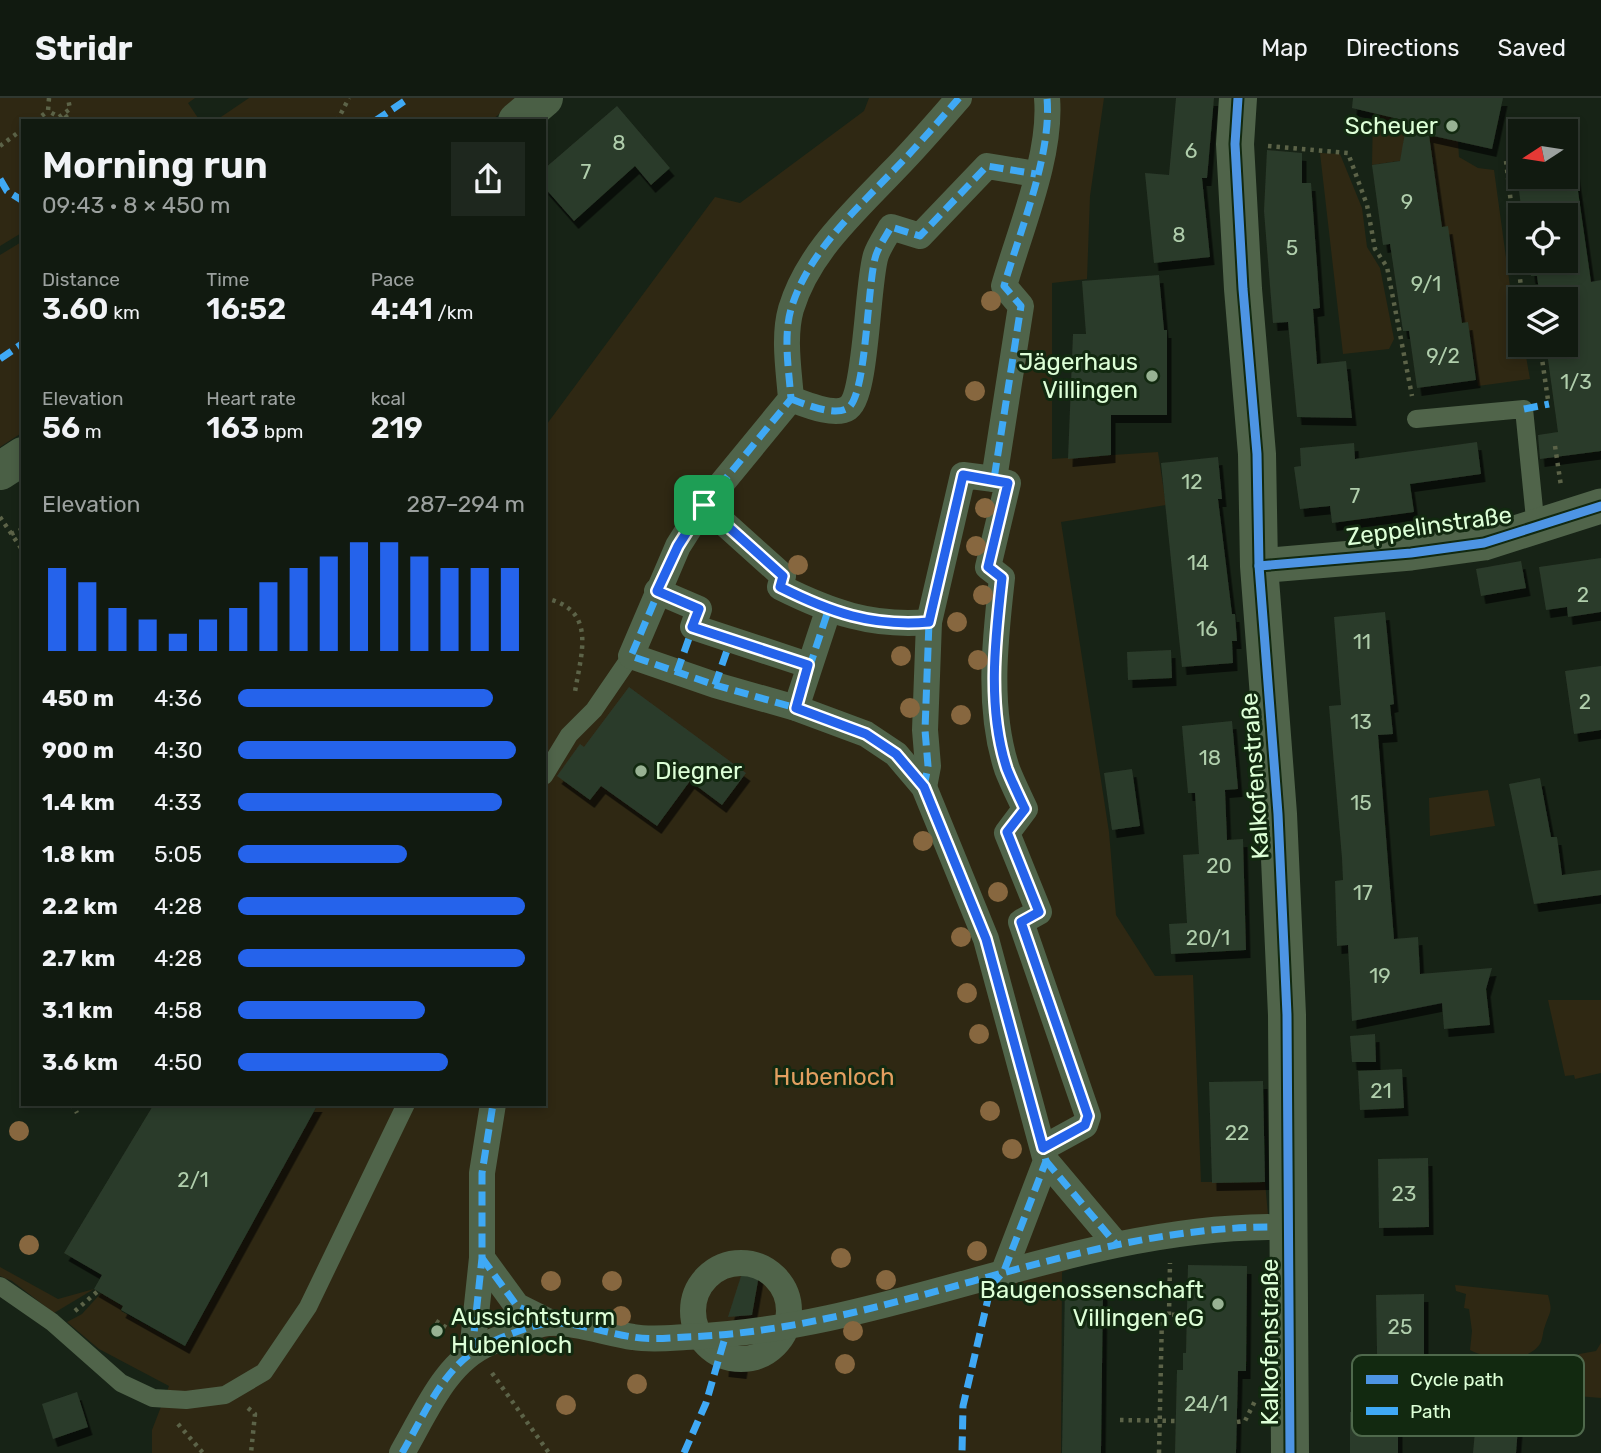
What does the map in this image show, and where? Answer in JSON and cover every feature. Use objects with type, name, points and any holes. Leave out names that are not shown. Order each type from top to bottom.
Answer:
[{"type":"main road","points":[[519,119],[544,98]]},
{"type":"main road","points":[[0,471],[21,457]]},
{"type":"street","points":[[959,98],[848,216],[821,250],[803,279],[791,310],[788,333],[791,399],[704,505],[678,546],[631,656],[715,685],[796,708],[866,734],[896,754],[924,787],[986,939],[1044,1154],[1116,1244]]},
{"type":"street","points":[[994,480],[1021,306],[1004,286],[1037,174],[1049,119],[1048,98]]},
{"type":"street","name":"Kalkofenstraße","points":[[1238,98],[1235,144],[1243,289],[1257,454],[1259,566],[1278,814],[1287,1015],[1290,1453]]},
{"type":"street","points":[[791,399],[819,408],[844,410],[852,404],[860,375],[876,255],[891,227],[920,236],[987,166],[1037,174]]},
{"type":"street","points":[[924,787],[928,766],[925,717],[929,622],[963,475],[1008,483],[988,567],[1002,578],[993,656],[997,713],[1007,767],[1025,809],[1007,832],[1039,912],[1021,922],[1088,1116],[1085,1125],[1044,1154],[1004,1271]]},
{"type":"street","points":[[704,505],[783,576],[780,587],[828,611],[903,624],[929,622]]},
{"type":"street","name":"Zeppelinstraße","points":[[1259,566],[1411,553],[1484,542],[1536,529],[1601,506]]},
{"type":"street","points":[[657,591],[699,609],[692,627],[808,665]]},
{"type":"street","points":[[796,708],[828,611]]},
{"type":"street","points":[[480,1360],[482,1173],[493,1106]]},
{"type":"street","points":[[786,1326],[944,1292],[1004,1271],[1116,1244],[1236,1227],[1268,1227]]},
{"type":"street","points":[[482,1258],[517,1306],[551,1323],[636,1338],[700,1336],[730,1342],[732,1358],[755,1357],[774,1345],[786,1326],[786,1294],[774,1276],[756,1265],[735,1263],[715,1270],[695,1295],[693,1316],[700,1336]]},
{"type":"street","points":[[402,1453],[451,1371],[480,1360],[510,1335],[551,1323]]},
{"type":"lane","points":[[1416,419],[1524,409],[1536,529]]},
{"type":"lane","points":[[546,773],[569,735],[594,710],[631,656]]},
{"type":"lane","points":[[0,1286],[52,1322],[121,1383],[153,1398],[186,1400],[225,1395],[264,1372],[308,1307],[405,1106]]},
{"type":"path","points":[[38,119],[48,111],[49,98]]},
{"type":"path","points":[[48,111],[53,116],[65,115],[70,109],[68,98]]},
{"type":"path","points":[[338,119],[349,98]]},
{"type":"path","points":[[65,115],[68,119]]},
{"type":"path","points":[[0,146],[21,130]]},
{"type":"path","points":[[1307,149],[1348,153],[1367,205],[1375,249],[1387,267],[1416,419]]},
{"type":"path","points":[[1506,161],[1508,178]]},
{"type":"path","points":[[0,517],[21,548]]},
{"type":"path","points":[[11,534],[21,529]]},
{"type":"path","points":[[546,599],[563,603],[576,615],[579,623],[584,650],[576,684]]},
{"type":"path","points":[[73,1106],[77,1113]]},
{"type":"path","points":[[1169,1315],[1170,1260]]},
{"type":"path","points":[[1121,1314],[1187,1315]]},
{"type":"path","points":[[1159,1453],[1162,1315]]},
{"type":"path","points":[[436,1321],[446,1326]]},
{"type":"path","points":[[480,1360],[548,1453]]},
{"type":"path","points":[[1120,1420],[1175,1421]]},
{"type":"path","points":[[178,1424],[203,1453]]},
{"type":"green space","points":[[0,98],[195,98],[188,103],[199,119],[21,119],[21,233],[0,246]]},
{"type":"green space","points":[[249,98],[518,98],[493,119],[218,119]]},
{"type":"green space","name":"Hubenloch","points":[[869,98],[1104,98],[1090,196],[1087,279],[1052,283],[1052,459],[1158,452],[1166,505],[1061,522],[1109,832],[1116,915],[1155,976],[1193,975],[1201,1182],[1265,1182],[1268,1215],[1089,1262],[1062,1272],[1061,1453],[152,1453],[152,1430],[169,1386],[99,1349],[67,1322],[82,1314],[101,1293],[123,1306],[121,1311],[185,1346],[317,1106],[546,1106],[546,425],[715,197],[740,203],[864,111]]},
{"type":"green space","points":[[1373,113],[1407,121],[1406,131],[1458,141],[1459,157],[1478,168],[1494,170],[1510,287],[1508,357],[1526,357],[1530,379],[1478,386],[1468,323],[1462,323],[1450,236],[1443,236],[1432,156],[1372,165]]},
{"type":"green space","points":[[1320,153],[1340,154],[1362,208],[1367,247],[1380,268],[1394,339],[1389,349],[1343,354]]},
{"type":"green space","points":[[21,242],[21,433],[0,447],[0,255]]},
{"type":"green space","points":[[1488,790],[1495,826],[1430,836],[1429,798]]},
{"type":"green space","points":[[1548,1000],[1601,1000],[1601,1073],[1575,1079],[1574,1075],[1565,1076]]},
{"type":"green space","points":[[0,1267],[58,1299],[94,1289],[54,1313],[12,1281],[0,1276]]},
{"type":"green space","points":[[1455,1285],[1548,1295],[1550,1311],[1541,1342],[1536,1349],[1525,1355],[1484,1355],[1470,1350],[1472,1331],[1469,1309],[1464,1308],[1466,1294],[1456,1291]]},
{"type":"green space","points":[[1601,1343],[1601,1398],[1584,1397],[1584,1355],[1579,1355],[1596,1351]]},
{"type":"building","points":[[1176,98],[1214,98],[1207,178],[1202,178],[1210,257],[1154,263],[1145,173],[1169,175]]},
{"type":"building","points":[[1353,98],[1503,98],[1492,149],[1429,135],[1442,227],[1448,226],[1462,323],[1468,322],[1476,380],[1417,388],[1409,331],[1403,331],[1390,244],[1383,245],[1372,165],[1400,161],[1407,121],[1352,108]]},
{"type":"building","points":[[617,106],[670,168],[651,185],[635,166],[574,221],[546,189],[546,167]]},
{"type":"building","points":[[1267,150],[1302,153],[1302,183],[1311,183],[1317,265],[1320,308],[1313,309],[1317,364],[1346,361],[1352,418],[1297,417],[1288,322],[1273,323],[1264,211]]},
{"type":"building","points":[[1519,189],[1578,189],[1591,282],[1601,280],[1601,451],[1540,459],[1538,435],[1558,432],[1548,357],[1578,357],[1578,287],[1538,287],[1537,276],[1531,276],[1531,273],[1578,273],[1578,203],[1521,203]]},
{"type":"building","points":[[1159,275],[1164,330],[1167,330],[1167,415],[1111,415],[1111,455],[1068,459],[1073,334],[1086,334],[1082,281]]},
{"type":"building","points":[[1477,442],[1481,474],[1410,484],[1414,512],[1332,523],[1330,506],[1300,509],[1294,467],[1301,466],[1300,448],[1354,443],[1355,459]]},
{"type":"building","points":[[1218,457],[1222,499],[1218,499],[1237,641],[1232,641],[1233,663],[1182,667],[1161,463]]},
{"type":"building","points":[[1601,558],[1601,612],[1568,617],[1567,607],[1546,610],[1539,567]]},
{"type":"building","points":[[1521,561],[1526,588],[1481,596],[1476,569]]},
{"type":"building","points":[[1385,612],[1394,704],[1390,705],[1393,734],[1378,735],[1394,939],[1418,937],[1420,974],[1492,968],[1486,989],[1490,1025],[1444,1029],[1442,1003],[1352,1021],[1348,945],[1337,946],[1335,881],[1343,880],[1329,706],[1341,705],[1334,617]]},
{"type":"building","points":[[1171,650],[1172,678],[1128,680],[1127,652]]},
{"type":"building","points":[[1601,666],[1601,730],[1574,734],[1565,671]]},
{"type":"building","points":[[629,687],[746,773],[722,805],[690,781],[657,826],[601,786],[590,800],[557,776],[580,744],[584,747]]},
{"type":"building","points":[[1232,721],[1238,789],[1225,790],[1227,840],[1243,839],[1246,950],[1171,954],[1169,924],[1187,923],[1183,855],[1199,854],[1195,793],[1188,793],[1182,726]]},
{"type":"building","points":[[1132,769],[1140,826],[1112,830],[1104,773]]},
{"type":"building","points":[[1540,778],[1551,837],[1557,837],[1562,875],[1601,870],[1601,895],[1534,904],[1509,784]]},
{"type":"building","points":[[1375,1034],[1376,1062],[1352,1062],[1350,1036]]},
{"type":"building","points":[[1402,1069],[1404,1108],[1360,1110],[1358,1071]]},
{"type":"building","points":[[1263,1081],[1265,1182],[1212,1183],[1209,1082]]},
{"type":"building","points":[[153,1106],[317,1106],[185,1346],[121,1310],[123,1306],[94,1289],[102,1275],[64,1253]]},
{"type":"building","points":[[1428,1158],[1429,1227],[1379,1228],[1378,1159]]},
{"type":"building","points":[[748,1254],[762,1258],[752,1315],[728,1317]]},
{"type":"building","points":[[1188,1265],[1247,1266],[1246,1371],[1238,1371],[1236,1453],[1175,1453],[1177,1370],[1183,1370],[1183,1353],[1186,1353]]},
{"type":"building","points":[[1065,1286],[1103,1287],[1101,1453],[1062,1453]]},
{"type":"building","points":[[1424,1294],[1424,1355],[1377,1355],[1376,1295]]},
{"type":"building","points":[[746,1347],[742,1371],[724,1369],[726,1349]]},
{"type":"building","points":[[77,1392],[88,1427],[53,1439],[42,1404]]},
{"type":"building","points":[[1350,1412],[1352,1436],[1398,1436],[1398,1453],[1350,1453]]},
{"type":"building","points":[[1475,1436],[1517,1436],[1516,1453],[1473,1453]]},
{"type":"marked path","points":[[378,119],[409,98]]},
{"type":"marked path","points":[[959,98],[847,219],[808,270],[791,309],[787,331],[791,399],[704,505],[678,546],[631,656],[715,685],[796,708],[866,734],[896,754],[924,787],[986,939],[1046,1161],[1004,1271],[991,1286],[963,1406],[962,1453]]},
{"type":"marked path","points":[[1043,1148],[1085,1125],[1088,1116],[1021,922],[1039,912],[1007,833],[1025,809],[1007,769],[997,722],[994,674],[1002,578],[988,567],[1008,483],[994,479],[1021,306],[1004,286],[1040,168],[1045,144],[1047,98]]},
{"type":"marked path","points":[[791,399],[820,409],[836,411],[848,408],[854,399],[863,361],[873,269],[877,252],[891,227],[920,236],[987,166],[1036,174]]},
{"type":"marked path","points":[[0,179],[7,191],[21,200]]},
{"type":"marked path","points":[[0,359],[21,344]]},
{"type":"marked path","points":[[1524,409],[1549,404]]},
{"type":"marked path","points":[[924,787],[928,766],[925,730],[929,622],[963,475],[994,479]]},
{"type":"marked path","points":[[704,505],[783,576],[780,587],[816,604],[852,616],[889,622],[929,622]]},
{"type":"marked path","points":[[657,591],[699,609],[693,627],[808,665]]},
{"type":"marked path","points":[[796,708],[828,611]]},
{"type":"marked path","points":[[677,672],[693,627]]},
{"type":"marked path","points":[[715,685],[731,639]]},
{"type":"marked path","points":[[472,1352],[482,1258],[482,1173],[493,1106]]},
{"type":"marked path","points":[[1046,1161],[1116,1244]]},
{"type":"marked path","points":[[402,1453],[438,1390],[460,1363],[489,1343],[534,1326],[549,1323],[569,1324],[653,1339],[760,1330],[905,1300],[1121,1244],[1194,1232],[1268,1227]]},
{"type":"marked path","points":[[482,1258],[517,1306],[551,1323]]},
{"type":"marked path","points":[[684,1453],[706,1403],[726,1334]]},
{"type":"cycle path","points":[[1238,98],[1235,144],[1243,289],[1257,454],[1259,566],[1278,814],[1287,1015],[1290,1453]]},
{"type":"cycle path","points":[[1259,566],[1411,553],[1484,543],[1601,506]]},
{"type":"place","name":"Scheuer","points":[[1452,126]]},
{"type":"place","name":"Jägerhaus Villingen","points":[[1152,376]]},
{"type":"place","name":"Diegner","points":[[641,771]]},
{"type":"place","name":"Baugenossenschaft Villingen eG","points":[[1218,1304]]},
{"type":"place","name":"Aussichtsturm Hubenloch","points":[[437,1331]]},
{"type":"route","points":[[963,475],[1008,483],[988,567],[1002,578],[993,656],[997,713],[1007,767],[1025,809],[1007,832],[1039,912],[1021,922],[1088,1116],[1085,1125],[1043,1148],[1030,1092],[986,939],[924,787],[896,754],[866,734],[796,708],[808,665],[692,627],[699,609],[657,591],[678,546],[704,505],[783,576],[780,587],[828,611],[903,624],[929,622],[963,475]]}]
